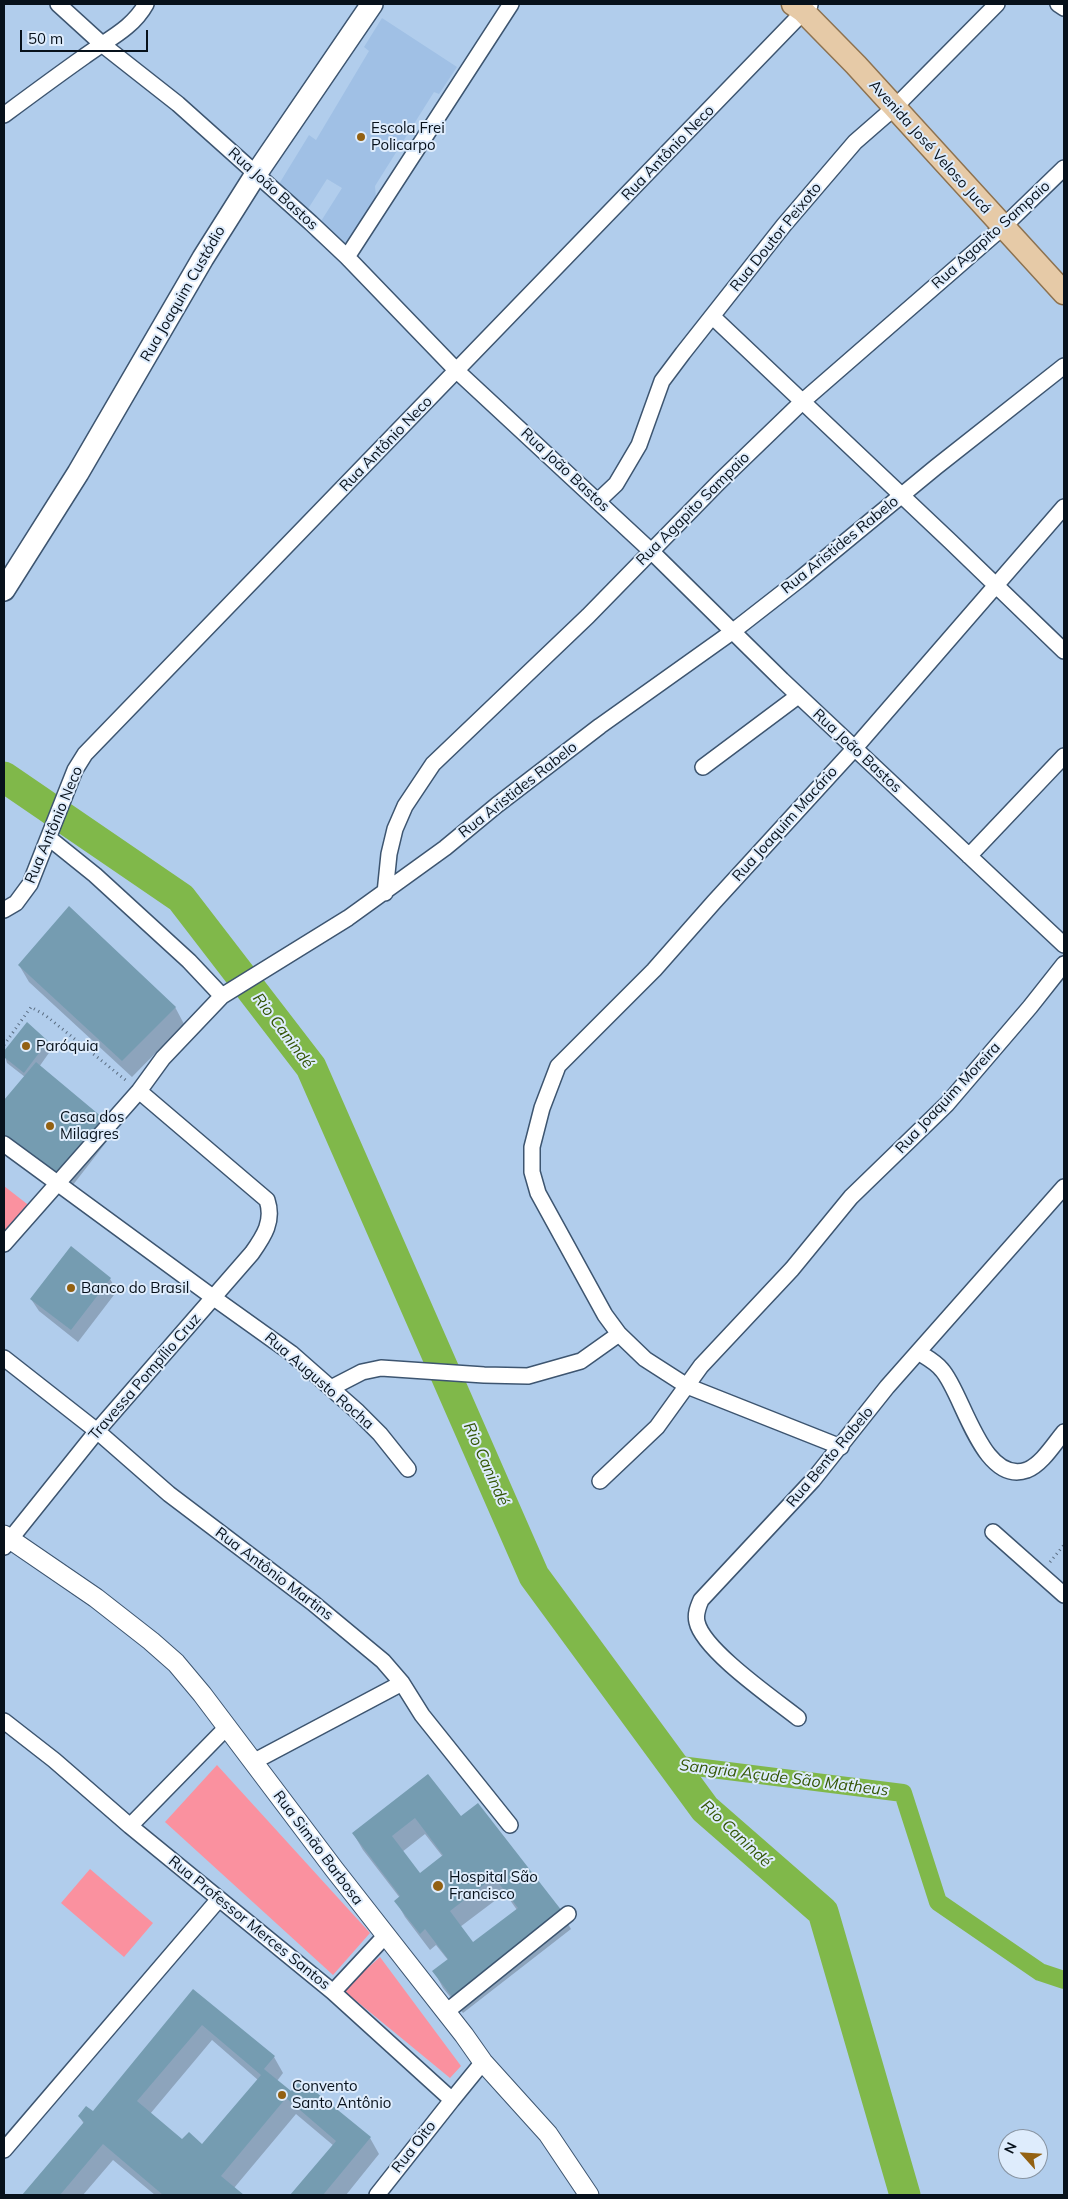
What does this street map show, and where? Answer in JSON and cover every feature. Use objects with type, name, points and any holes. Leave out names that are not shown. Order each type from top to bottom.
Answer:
[{"type":"main road","name":"Rua Joaquim Custódio","points":[[4,590],[78,474],[203,258],[256,174],[372,4]]},
{"type":"main road","name":"Avenida José Veloso Jucá","points":[[802,6],[1064,293]]},
{"type":"street","name":"Rua João Bastos","points":[[58,4],[103,45],[178,104],[347,257],[457,371],[651,551],[798,696],[1064,946]]},
{"type":"street","points":[[4,115],[132,24],[146,4]]},
{"type":"street","points":[[347,257],[511,4]]},
{"type":"street","name":"Rua Doutor Peixoto","points":[[598,501],[616,484],[639,445],[662,382],[683,352],[825,175],[855,142],[894,108],[997,4]]},
{"type":"street","points":[[1058,4],[1064,8]]},
{"type":"street","name":"Rua Antônio Neco","points":[[4,910],[16,903],[25,893],[73,777],[85,754],[457,371],[802,6]]},
{"type":"street","name":"Rua Agapito Sampaio","points":[[385,893],[389,854],[395,829],[405,806],[433,764],[588,616],[803,401],[1002,227],[1064,168]]},
{"type":"street","points":[[713,317],[902,494],[1064,651]]},
{"type":"street","name":"Rua Aristides Rabelo","points":[[4,1244],[139,1090],[163,1058],[222,996],[385,893],[600,726],[732,632],[1064,366]]},
{"type":"street","name":"Rua Joaquim Macário","points":[[619,1334],[605,1315],[538,1193],[532,1172],[532,1147],[542,1108],[558,1066],[654,970],[854,749],[1064,507]]},
{"type":"street","points":[[703,767],[798,696]]},
{"type":"street","points":[[969,856],[1064,756]]},
{"type":"street","points":[[51,833],[189,961],[222,996]]},
{"type":"street","name":"Rua Joaquim Moreira","points":[[600,1481],[657,1426],[701,1366],[792,1269],[851,1197],[947,1104],[1064,964]]},
{"type":"street","name":"Travessa Pompílio Cruz","points":[[6,1540],[97,1431],[214,1298],[260,1241],[268,1224],[270,1210],[267,1200],[139,1090]]},
{"type":"street","name":"Rua Augusto Rocha","points":[[4,1144],[291,1353],[380,1434],[408,1469]]},
{"type":"street","name":"Rua Bento Rabelo","points":[[798,1718],[722,1657],[705,1639],[697,1624],[696,1613],[701,1600],[813,1480],[887,1387],[1064,1187]]},
{"type":"street","points":[[331,1388],[362,1372],[380,1368],[528,1376],[581,1361],[619,1334],[644,1359],[687,1386],[841,1447]]},
{"type":"street","points":[[918,1352],[942,1370],[955,1389],[980,1445],[1001,1466],[1017,1471],[1027,1470],[1040,1460],[1064,1432]]},
{"type":"street","name":"Rua Antônio Martins","points":[[4,1358],[97,1431],[169,1494],[342,1626],[383,1661],[402,1683],[422,1715],[510,1825]]},
{"type":"street","points":[[992,1532],[1064,1595]]},
{"type":"street","name":"Rua Simão Barbosa","points":[[6,1540],[96,1598],[176,1663],[483,2062],[548,2134],[589,2195]]},
{"type":"street","points":[[252,1762],[402,1683]]},
{"type":"street","name":"Rua Professor Merces Santos","points":[[4,1721],[54,1760],[130,1826],[334,1992],[452,2100]]},
{"type":"street","points":[[130,1826],[227,1727]]},
{"type":"street","points":[[4,2150],[219,1899]]},
{"type":"street","points":[[446,2012],[568,1914]]},
{"type":"street","points":[[334,1992],[386,1936]]},
{"type":"street","points":[[452,2100],[483,2062]]},
{"type":"street","name":"Rua Oito","points":[[377,2195],[452,2100]]},
{"type":"path","points":[[4,1045],[31,1007],[45,1015],[139,1090]]},
{"type":"path","points":[[1040,1575],[1064,1545]]},
{"type":"shaded area","name":"Escola Frei Policarpo","points":[[382,18],[457,67],[439,94],[434,92],[375,186],[376,198],[339,255],[311,237],[342,188],[327,179],[299,223],[271,197],[309,135],[316,140],[369,51],[364,47]]},
{"type":"shaded area","points":[[4,1186],[31,1207],[4,1243]]},
{"type":"shaded area","points":[[217,1765],[370,1933],[333,1975],[165,1822]]},
{"type":"shaded area","points":[[90,1869],[153,1923],[124,1957],[61,1903]]},
{"type":"shaded area","points":[[380,1957],[461,2066],[450,2078],[343,1990]]},
{"type":"building","points":[[69,906],[176,1007],[122,1061],[18,965]]},
{"type":"building","name":"Paróquia","points":[[27,1022],[48,1041],[24,1073],[4,1057],[4,1051]]},
{"type":"building","name":"Casa dos Milagres","points":[[36,1062],[103,1118],[59,1175],[4,1134],[4,1100]]},
{"type":"building","name":"Banco do Brasil","points":[[71,1246],[111,1278],[71,1330],[30,1299]]},
{"type":"building","name":"Hospital São Francisco","points":[[428,1774],[461,1816],[478,1803],[562,1911],[453,1998],[432,1971],[448,1959],[425,1929],[420,1934],[394,1901],[400,1896],[352,1833]],"holes":[[[415,1818],[443,1855],[420,1873],[392,1836]],[[494,1877],[518,1908],[473,1942],[450,1911]]]},
{"type":"building","name":"Convento Santo Antônio","points":[[193,1989],[275,2056],[264,2069],[291,2091],[301,2080],[371,2137],[323,2195],[290,2195],[336,2141],[286,2098],[221,2176],[244,2195],[163,2195],[103,2144],[60,2195],[22,2195],[84,2122],[78,2116],[86,2106],[93,2111]],"holes":[[[202,2025],[261,2075],[202,2144],[189,2132],[182,2139],[137,2101]]]},
{"type":"waterway","name":"Rio Canindé","points":[[4,777],[181,898],[311,1067],[534,1576],[705,1809],[823,1912],[905,2195]]},
{"type":"waterway","name":"Sangria Açude São Matheus","points":[[672,1764],[903,1793],[938,1902],[1040,1972],[1064,1980]]},
{"type":"place","name":"Escola Frei Policarpo","points":[[361,137]]},
{"type":"place","name":"Paróquia","points":[[26,1046]]},
{"type":"place","name":"Casa dos Milagres","points":[[50,1126]]},
{"type":"place","name":"Banco do Brasil","points":[[71,1288]]},
{"type":"place","name":"Hospital São Francisco","points":[[438,1886]]},
{"type":"place","name":"Convento Santo Antônio","points":[[282,2095]]}]
